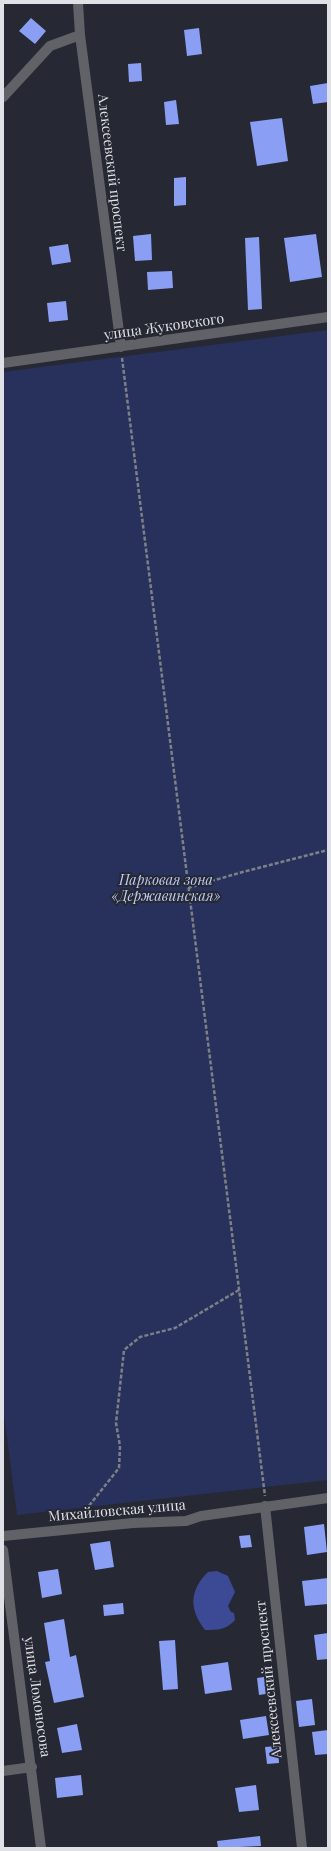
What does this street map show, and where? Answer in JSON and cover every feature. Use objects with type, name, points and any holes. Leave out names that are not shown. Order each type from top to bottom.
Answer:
[{"type":"street","name":"Алексеевский проспект","points":[[78,3],[80,35],[120,347]]},
{"type":"street","points":[[3,97],[50,46],[80,35]]},
{"type":"street","name":"улица Жуковского","points":[[3,363],[328,317]]},
{"type":"street","name":"Михайловская улица","points":[[3,1536],[92,1527],[186,1521],[201,1516],[328,1498]]},
{"type":"street","name":"Алексеевский проспект","points":[[265,1506],[302,1848]]},
{"type":"street","name":"улица Ломоносова","points":[[3,1550],[32,1767],[41,1848]]},
{"type":"street","points":[[3,1771],[32,1767]]},
{"type":"path","points":[[120,347],[265,1506]]},
{"type":"path","points":[[188,888],[239,872],[328,850]]},
{"type":"path","points":[[92,1527],[88,1507],[119,1468],[120,1446],[116,1423],[124,1350],[140,1337],[175,1328],[239,1290]]},
{"type":"green space","name":"Парковая зона «Державинская»","points":[[328,330],[328,1480],[17,1515],[3,1406],[3,372]]},
{"type":"water","points":[[217,1571],[228,1576],[235,1592],[228,1606],[231,1612],[234,1613],[235,1620],[222,1629],[205,1630],[196,1615],[193,1600],[194,1593],[197,1586],[208,1572]]},
{"type":"building","points":[[31,18],[46,31],[35,44],[19,31]]},
{"type":"building","points":[[199,28],[202,54],[187,56],[184,30]]},
{"type":"building","points":[[141,63],[142,81],[129,82],[128,64]]},
{"type":"building","points":[[328,83],[328,102],[313,104],[310,86]]},
{"type":"building","points":[[176,100],[179,124],[166,125],[164,102]]},
{"type":"building","points":[[282,118],[288,161],[257,166],[250,122]]},
{"type":"building","points":[[186,177],[186,205],[174,206],[174,178]]},
{"type":"building","points":[[151,234],[152,260],[135,261],[133,236]]},
{"type":"building","points":[[316,234],[322,277],[290,282],[284,238]]},
{"type":"building","points":[[259,237],[262,309],[248,310],[245,238]]},
{"type":"building","points":[[68,244],[71,262],[52,265],[49,247]]},
{"type":"building","points":[[172,271],[173,288],[148,290],[147,272]]},
{"type":"building","points":[[66,301],[68,320],[49,322],[47,303]]},
{"type":"building","points":[[324,1524],[327,1552],[307,1555],[304,1527]]},
{"type":"building","points":[[250,1535],[252,1547],[241,1548],[239,1536]]},
{"type":"building","points":[[110,1541],[114,1567],[95,1570],[90,1544]]},
{"type":"building","points":[[58,1569],[62,1594],[42,1598],[38,1572]]},
{"type":"building","points":[[328,1578],[328,1604],[305,1606],[302,1581]]},
{"type":"building","points":[[123,1603],[124,1614],[104,1616],[103,1605]]},
{"type":"building","points":[[64,1619],[70,1657],[76,1655],[84,1697],[54,1703],[45,1662],[50,1661],[44,1623]]},
{"type":"building","points":[[328,1633],[328,1659],[317,1660],[314,1635]]},
{"type":"building","points":[[175,1640],[178,1689],[163,1690],[159,1641]]},
{"type":"building","points":[[228,1662],[232,1690],[205,1694],[201,1666]]},
{"type":"building","points":[[270,1676],[272,1693],[259,1695],[257,1678]]},
{"type":"building","points":[[312,1699],[315,1725],[299,1727],[296,1701]]},
{"type":"building","points":[[266,1716],[269,1735],[243,1739],[240,1720]]},
{"type":"building","points":[[77,1724],[82,1750],[62,1753],[57,1728]]},
{"type":"building","points":[[328,1730],[328,1754],[315,1755],[312,1732]]},
{"type":"building","points":[[278,1746],[279,1763],[267,1764],[265,1747]]},
{"type":"building","points":[[81,1775],[83,1795],[57,1798],[55,1778]]},
{"type":"building","points":[[256,1785],[259,1810],[239,1812],[235,1788]]},
{"type":"building","points":[[260,1836],[261,1846],[218,1848],[217,1841]]}]
